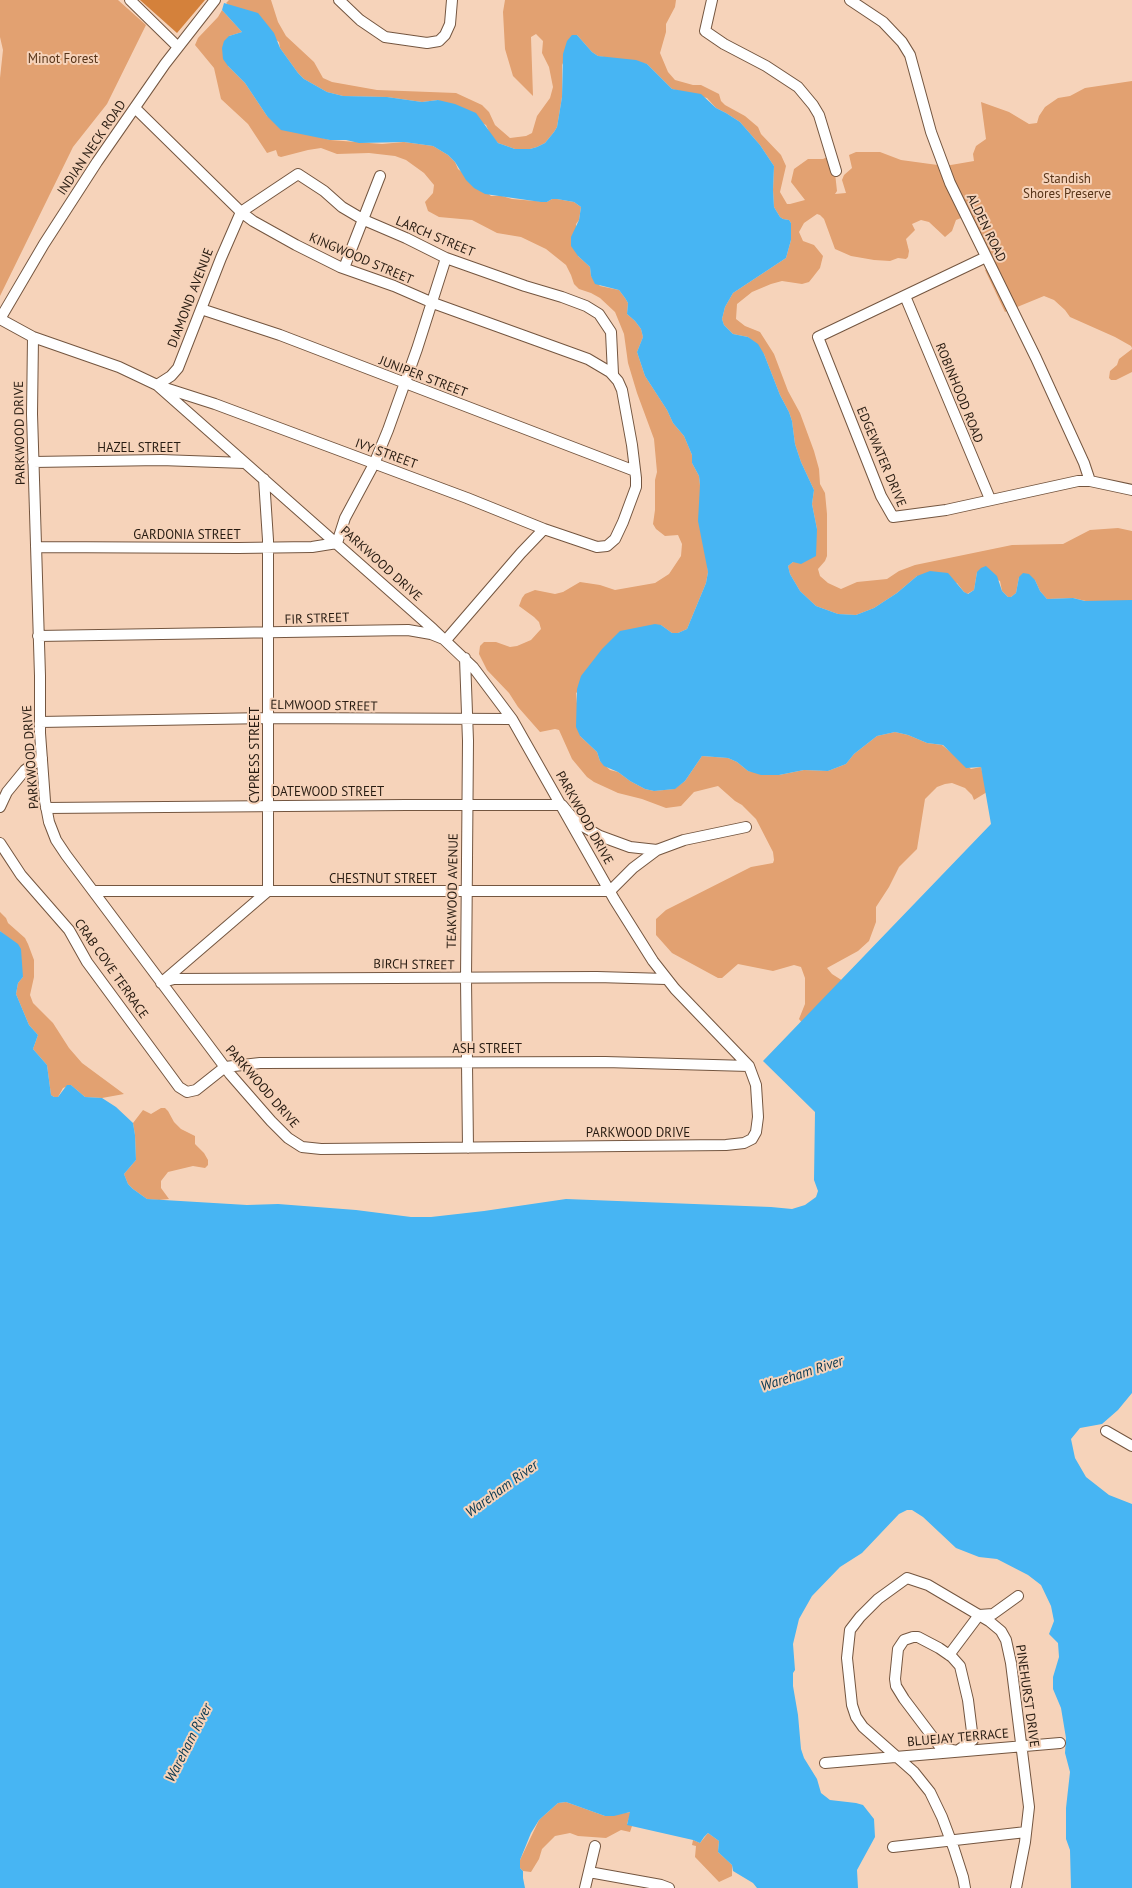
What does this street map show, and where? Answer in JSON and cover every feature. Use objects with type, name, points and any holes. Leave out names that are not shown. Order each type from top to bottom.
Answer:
[{"type":"street","points":[[130,0],[178,47]]},
{"type":"street","name":"INDIAN NECK ROAD","points":[[0,319],[72,200],[178,47],[215,0]]},
{"type":"street","points":[[339,0],[360,20],[385,37],[432,43],[442,39],[448,29],[452,13],[452,0]]},
{"type":"street","points":[[712,0],[705,31],[724,44],[766,66],[798,87],[819,115],[836,171]]},
{"type":"street","name":"ALDEN ROAD","points":[[850,0],[883,22],[907,51],[913,63],[931,132],[946,173],[1042,372],[1084,463],[1090,481]]},
{"type":"street","name":"KINGWOOD STREET","points":[[135,108],[241,212],[253,221],[296,245],[344,268],[394,286],[433,303],[588,359],[613,374]]},
{"type":"street","name":"LARCH STREET","points":[[241,212],[298,174],[324,191],[342,207],[364,220],[406,238],[446,258],[525,286],[562,297],[586,306],[599,314],[611,332],[613,374]]},
{"type":"street","points":[[344,268],[380,176]]},
{"type":"street","name":"DIAMOND AVENUE","points":[[156,385],[171,376],[178,368],[220,258],[241,212]]},
{"type":"street","points":[[905,296],[986,257]]},
{"type":"street","points":[[337,543],[346,518],[374,464],[433,303],[446,258]]},
{"type":"street","name":"EDGEWATER DRIVE","points":[[905,296],[846,322],[818,337],[881,496],[892,517],[940,511],[1057,485],[1090,481],[1132,490]]},
{"type":"street","name":"ROBINHOOD ROAD","points":[[905,296],[990,500]]},
{"type":"street","name":"JUNIPER STREET","points":[[201,309],[280,335],[404,384],[635,471]]},
{"type":"street","name":"PARKWOOD DRIVE","points":[[0,319],[33,337],[119,367],[156,385],[337,543],[465,658],[491,689],[512,719],[645,950],[666,979],[749,1066],[756,1085],[758,1117],[755,1135],[750,1140],[744,1143],[726,1145],[314,1149],[302,1147],[288,1138],[271,1121],[225,1067],[56,840],[46,808],[40,722],[34,462],[33,337]]},
{"type":"street","points":[[613,374],[622,390],[635,471]]},
{"type":"street","name":"IVY STREET","points":[[156,385],[215,404],[544,529],[597,547],[606,546],[615,539],[636,487],[635,471]]},
{"type":"street","name":"HAZEL STREET","points":[[34,462],[161,460],[245,463]]},
{"type":"street","name":"CYPRESS STREET","points":[[264,479],[268,548],[268,891]]},
{"type":"street","points":[[446,640],[511,563],[544,529]]},
{"type":"street","name":"GARDONIA STREET","points":[[36,547],[268,548],[312,547],[337,543]]},
{"type":"street","name":"FIR STREET","points":[[38,636],[267,634],[408,630],[431,634],[446,640]]},
{"type":"street","name":"TEAKWOOD AVENUE","points":[[465,658],[468,805],[466,892],[468,1148]]},
{"type":"street","name":"ELMWOOD STREET","points":[[40,722],[268,718],[512,719]]},
{"type":"street","points":[[0,807],[7,792],[25,770],[42,758]]},
{"type":"street","name":"DATEWOOD STREET","points":[[46,808],[267,805],[562,805]]},
{"type":"street","points":[[562,805],[577,823],[600,836],[630,847],[656,850]]},
{"type":"street","points":[[610,891],[633,868],[656,850],[684,840],[746,827]]},
{"type":"street","name":"CRAB COVE TERRACE","points":[[0,843],[21,875],[69,930],[93,970],[179,1087],[189,1092],[194,1091],[225,1067]]},
{"type":"street","name":"CHESTNUT STREET","points":[[93,891],[610,891]]},
{"type":"street","points":[[161,983],[268,891]]},
{"type":"street","name":"BIRCH STREET","points":[[161,983],[174,979],[466,979],[597,977],[666,979]]},
{"type":"street","name":"ASH STREET","points":[[225,1067],[260,1063],[468,1062],[605,1062],[749,1066]]},
{"type":"street","points":[[1106,1431],[1132,1446]]},
{"type":"street","name":"PINEHURST DRIVE","points":[[965,1888],[962,1872],[951,1840],[930,1792],[914,1772],[865,1730],[855,1713],[851,1696],[847,1658],[848,1642],[852,1627],[878,1599],[907,1578],[928,1585],[979,1615],[998,1627],[1006,1640],[1028,1793],[1026,1832],[1016,1888]]},
{"type":"street","points":[[949,1655],[979,1615],[993,1614],[1018,1596]]},
{"type":"street","points":[[918,1637],[949,1655],[961,1670],[968,1700],[972,1740],[957,1751],[941,1748],[904,1699],[896,1686],[895,1679],[898,1649],[906,1639],[918,1637]]},
{"type":"street","name":"BLUEJAY TERRACE","points":[[825,1763],[1021,1745],[1060,1743]]},
{"type":"street","points":[[893,1847],[1026,1832]]},
{"type":"street","points":[[585,1888],[595,1846]]},
{"type":"street","points":[[589,1872],[649,1882],[669,1888]]},
{"type":"green space","name":"Minot Forest","points":[[0,0],[118,0],[146,25],[107,104],[73,147],[0,296],[0,78],[3,50],[0,37]]},
{"type":"green space","name":"Standish Shores Preserve","points":[[229,0],[271,0],[278,22],[286,36],[314,62],[323,78],[332,82],[377,90],[456,93],[482,105],[489,112],[495,125],[510,138],[526,136],[532,133],[537,116],[550,98],[553,87],[549,67],[542,53],[543,41],[536,34],[531,37],[533,96],[513,76],[505,49],[503,12],[505,0],[676,0],[675,7],[666,24],[666,32],[660,53],[668,72],[675,80],[693,85],[701,85],[719,94],[721,101],[725,105],[745,116],[758,127],[761,134],[781,155],[786,166],[780,192],[787,204],[805,200],[791,182],[794,169],[808,159],[823,159],[829,156],[835,173],[837,191],[835,194],[846,193],[842,180],[844,175],[852,168],[849,155],[856,152],[880,152],[901,160],[945,166],[974,161],[973,154],[976,146],[986,139],[981,102],[1009,112],[1029,124],[1037,123],[1039,116],[1045,107],[1058,98],[1070,96],[1085,88],[1132,81],[1132,348],[1115,337],[1070,317],[1054,300],[1044,296],[1005,312],[985,270],[995,265],[972,217],[960,214],[961,218],[956,220],[952,231],[945,237],[929,222],[921,220],[912,224],[915,230],[906,239],[909,251],[908,257],[906,259],[898,258],[890,261],[851,256],[835,249],[824,219],[817,214],[804,223],[799,232],[803,241],[814,245],[823,256],[820,268],[809,282],[802,284],[782,281],[752,292],[737,304],[736,319],[745,326],[760,332],[774,354],[788,391],[800,413],[814,451],[819,469],[820,484],[825,493],[827,514],[827,556],[825,561],[818,569],[820,576],[828,583],[841,589],[857,582],[887,579],[899,571],[915,565],[1012,545],[1063,544],[1090,530],[1118,528],[1132,531],[1132,607],[1090,602],[1073,598],[1047,599],[1040,591],[1035,580],[1019,577],[1016,593],[1011,597],[1008,597],[1002,591],[1000,581],[977,572],[974,590],[967,594],[957,583],[917,576],[897,593],[874,608],[856,615],[838,614],[816,606],[800,591],[790,574],[788,566],[793,562],[797,562],[817,529],[812,504],[814,490],[801,462],[795,444],[792,421],[789,412],[780,395],[764,354],[748,337],[733,334],[724,325],[722,319],[725,307],[733,293],[786,258],[791,240],[791,223],[789,220],[780,217],[774,207],[774,166],[760,145],[740,122],[716,108],[707,98],[672,89],[647,64],[598,56],[592,52],[577,35],[562,65],[562,97],[557,127],[545,143],[530,149],[515,149],[498,143],[490,134],[486,125],[438,100],[422,102],[387,97],[343,96],[327,92],[304,79],[280,48],[279,42],[226,3]]},
{"type":"green space","points":[[222,10],[242,32],[229,36],[228,66],[245,83],[267,116],[315,136],[330,140],[382,144],[404,142],[433,146],[448,155],[455,162],[458,169],[491,196],[547,202],[552,199],[557,199],[574,202],[581,207],[579,220],[576,224],[578,256],[590,267],[591,276],[600,286],[619,290],[628,303],[627,314],[641,329],[643,337],[637,352],[645,376],[667,410],[673,423],[684,436],[692,455],[692,463],[699,476],[708,572],[706,583],[687,629],[678,633],[672,633],[661,625],[576,693],[580,736],[597,752],[600,761],[610,770],[618,772],[630,781],[645,789],[654,791],[674,789],[685,781],[702,756],[728,758],[737,762],[748,771],[779,775],[804,770],[828,771],[846,764],[854,754],[877,736],[895,732],[908,735],[927,743],[942,745],[971,769],[981,767],[987,792],[974,800],[972,795],[965,788],[952,783],[937,787],[925,799],[917,849],[899,867],[889,887],[876,907],[876,922],[869,941],[858,951],[827,968],[832,974],[843,981],[810,1032],[799,1019],[805,1004],[805,978],[801,967],[794,965],[773,971],[738,964],[722,978],[718,978],[672,953],[656,935],[656,919],[666,910],[751,867],[773,863],[773,852],[756,819],[742,805],[735,801],[718,786],[694,792],[681,806],[666,808],[642,799],[618,793],[594,782],[587,777],[572,759],[559,730],[555,729],[540,732],[518,707],[509,693],[487,670],[479,654],[480,646],[484,642],[496,642],[510,647],[517,646],[531,640],[541,629],[539,622],[519,606],[525,594],[535,590],[555,594],[563,592],[580,582],[600,585],[615,590],[655,583],[669,574],[681,556],[682,544],[678,535],[665,536],[656,529],[653,524],[655,510],[655,480],[657,472],[654,439],[637,393],[628,363],[624,334],[615,312],[600,298],[579,289],[574,284],[566,265],[546,249],[521,237],[497,233],[472,220],[439,217],[428,211],[425,202],[433,193],[434,185],[424,173],[406,160],[395,156],[369,153],[337,154],[321,148],[281,157],[278,156],[276,150],[267,153],[248,124],[221,99],[214,68],[195,45],[198,38],[218,17]]},
{"type":"green space","points":[[1132,349],[1132,372],[1116,380],[1111,380],[1109,378],[1110,371],[1117,365],[1119,359]]},
{"type":"green space","points":[[0,912],[6,918],[8,923],[25,938],[34,960],[34,977],[30,995],[33,1003],[53,1023],[69,1048],[82,1063],[124,1094],[102,1098],[85,1097],[71,1085],[63,1088],[58,1097],[51,1095],[47,1065],[33,1049],[38,1035],[29,1025],[16,994],[18,983],[23,977],[6,936],[0,931]]},
{"type":"green space","points":[[161,1108],[165,1108],[168,1111],[174,1122],[181,1129],[195,1136],[195,1144],[204,1153],[208,1160],[208,1165],[205,1168],[193,1166],[168,1172],[161,1181],[161,1188],[169,1199],[147,1199],[128,1184],[124,1174],[136,1160],[133,1123],[143,1110],[151,1114]]},
{"type":"green space","points":[[566,1802],[605,1816],[631,1812],[627,1824],[632,1826],[630,1832],[621,1830],[606,1838],[578,1836],[570,1833],[555,1836],[542,1849],[539,1859],[531,1872],[523,1871],[520,1868],[520,1860],[539,1820],[558,1803]]},
{"type":"green space","points":[[708,1833],[719,1841],[718,1852],[732,1865],[732,1876],[719,1882],[695,1857],[696,1846],[692,1845],[693,1840],[700,1843]]},
{"type":"shaded area","points":[[140,0],[205,0],[177,33]]},
{"type":"water","name":"Wareham River","points":[[224,3],[258,13],[274,33],[280,48],[298,73],[304,79],[327,92],[343,96],[387,97],[422,102],[438,100],[455,104],[476,113],[498,143],[515,149],[530,149],[545,143],[557,127],[562,97],[563,54],[567,41],[572,35],[577,35],[592,52],[598,56],[636,60],[647,64],[672,89],[701,94],[716,108],[740,122],[760,145],[774,166],[774,207],[780,217],[789,220],[791,223],[791,240],[786,258],[733,293],[725,307],[722,319],[724,325],[733,334],[748,337],[758,344],[764,354],[780,395],[789,412],[792,421],[795,444],[801,462],[814,490],[812,504],[817,529],[816,556],[801,564],[793,562],[788,566],[790,574],[800,591],[816,606],[838,614],[856,615],[874,608],[897,593],[917,576],[930,571],[948,573],[964,592],[968,594],[974,590],[977,572],[986,566],[997,576],[1002,591],[1008,597],[1011,597],[1016,593],[1019,577],[1023,573],[1029,574],[1035,580],[1040,591],[1047,599],[1073,598],[1085,601],[1132,600],[1132,1393],[1118,1410],[1102,1424],[1080,1428],[1071,1439],[1075,1458],[1086,1477],[1109,1495],[1132,1504],[1132,1888],[1071,1888],[1070,1850],[1066,1839],[1066,1808],[1070,1772],[1065,1753],[1066,1738],[1061,1708],[1053,1689],[1053,1677],[1059,1657],[1058,1643],[1049,1634],[1054,1621],[1051,1606],[1041,1585],[1028,1575],[997,1559],[979,1557],[956,1548],[923,1517],[912,1510],[907,1510],[899,1514],[862,1553],[840,1567],[812,1596],[799,1619],[793,1644],[795,1670],[793,1673],[793,1686],[798,1715],[801,1749],[804,1758],[817,1779],[821,1793],[830,1800],[863,1805],[874,1819],[875,1837],[857,1870],[858,1888],[757,1888],[753,1883],[733,1871],[732,1865],[718,1852],[719,1841],[708,1833],[700,1843],[693,1840],[627,1825],[630,1812],[614,1816],[605,1816],[566,1802],[558,1803],[539,1820],[531,1833],[520,1860],[520,1868],[523,1871],[525,1888],[0,1888],[0,931],[18,944],[21,949],[23,977],[18,983],[16,994],[29,1025],[38,1035],[33,1049],[47,1065],[51,1095],[58,1097],[67,1085],[71,1085],[85,1097],[102,1098],[116,1107],[133,1123],[136,1160],[124,1174],[128,1184],[147,1199],[247,1205],[278,1204],[356,1210],[411,1217],[431,1217],[484,1211],[566,1199],[792,1209],[805,1205],[816,1197],[818,1191],[814,1180],[815,1112],[763,1061],[991,824],[981,767],[966,768],[943,745],[927,743],[908,735],[895,732],[877,736],[854,754],[846,764],[828,771],[804,770],[779,775],[761,775],[748,771],[737,762],[728,758],[702,756],[685,781],[675,789],[654,791],[645,789],[630,781],[618,772],[604,766],[600,761],[597,752],[580,736],[576,727],[577,689],[581,676],[602,649],[620,631],[655,624],[661,625],[672,633],[678,633],[687,629],[706,583],[708,572],[698,521],[699,476],[692,463],[692,455],[684,436],[673,423],[667,410],[645,376],[637,352],[643,337],[641,329],[627,314],[628,303],[619,290],[595,284],[591,276],[590,267],[578,256],[571,246],[571,237],[579,220],[581,207],[574,202],[557,199],[541,202],[485,194],[474,188],[466,180],[455,162],[448,155],[433,146],[404,142],[359,143],[346,140],[330,140],[281,130],[267,116],[245,83],[223,59],[222,48],[224,41],[229,36],[242,32],[222,10]]}]
